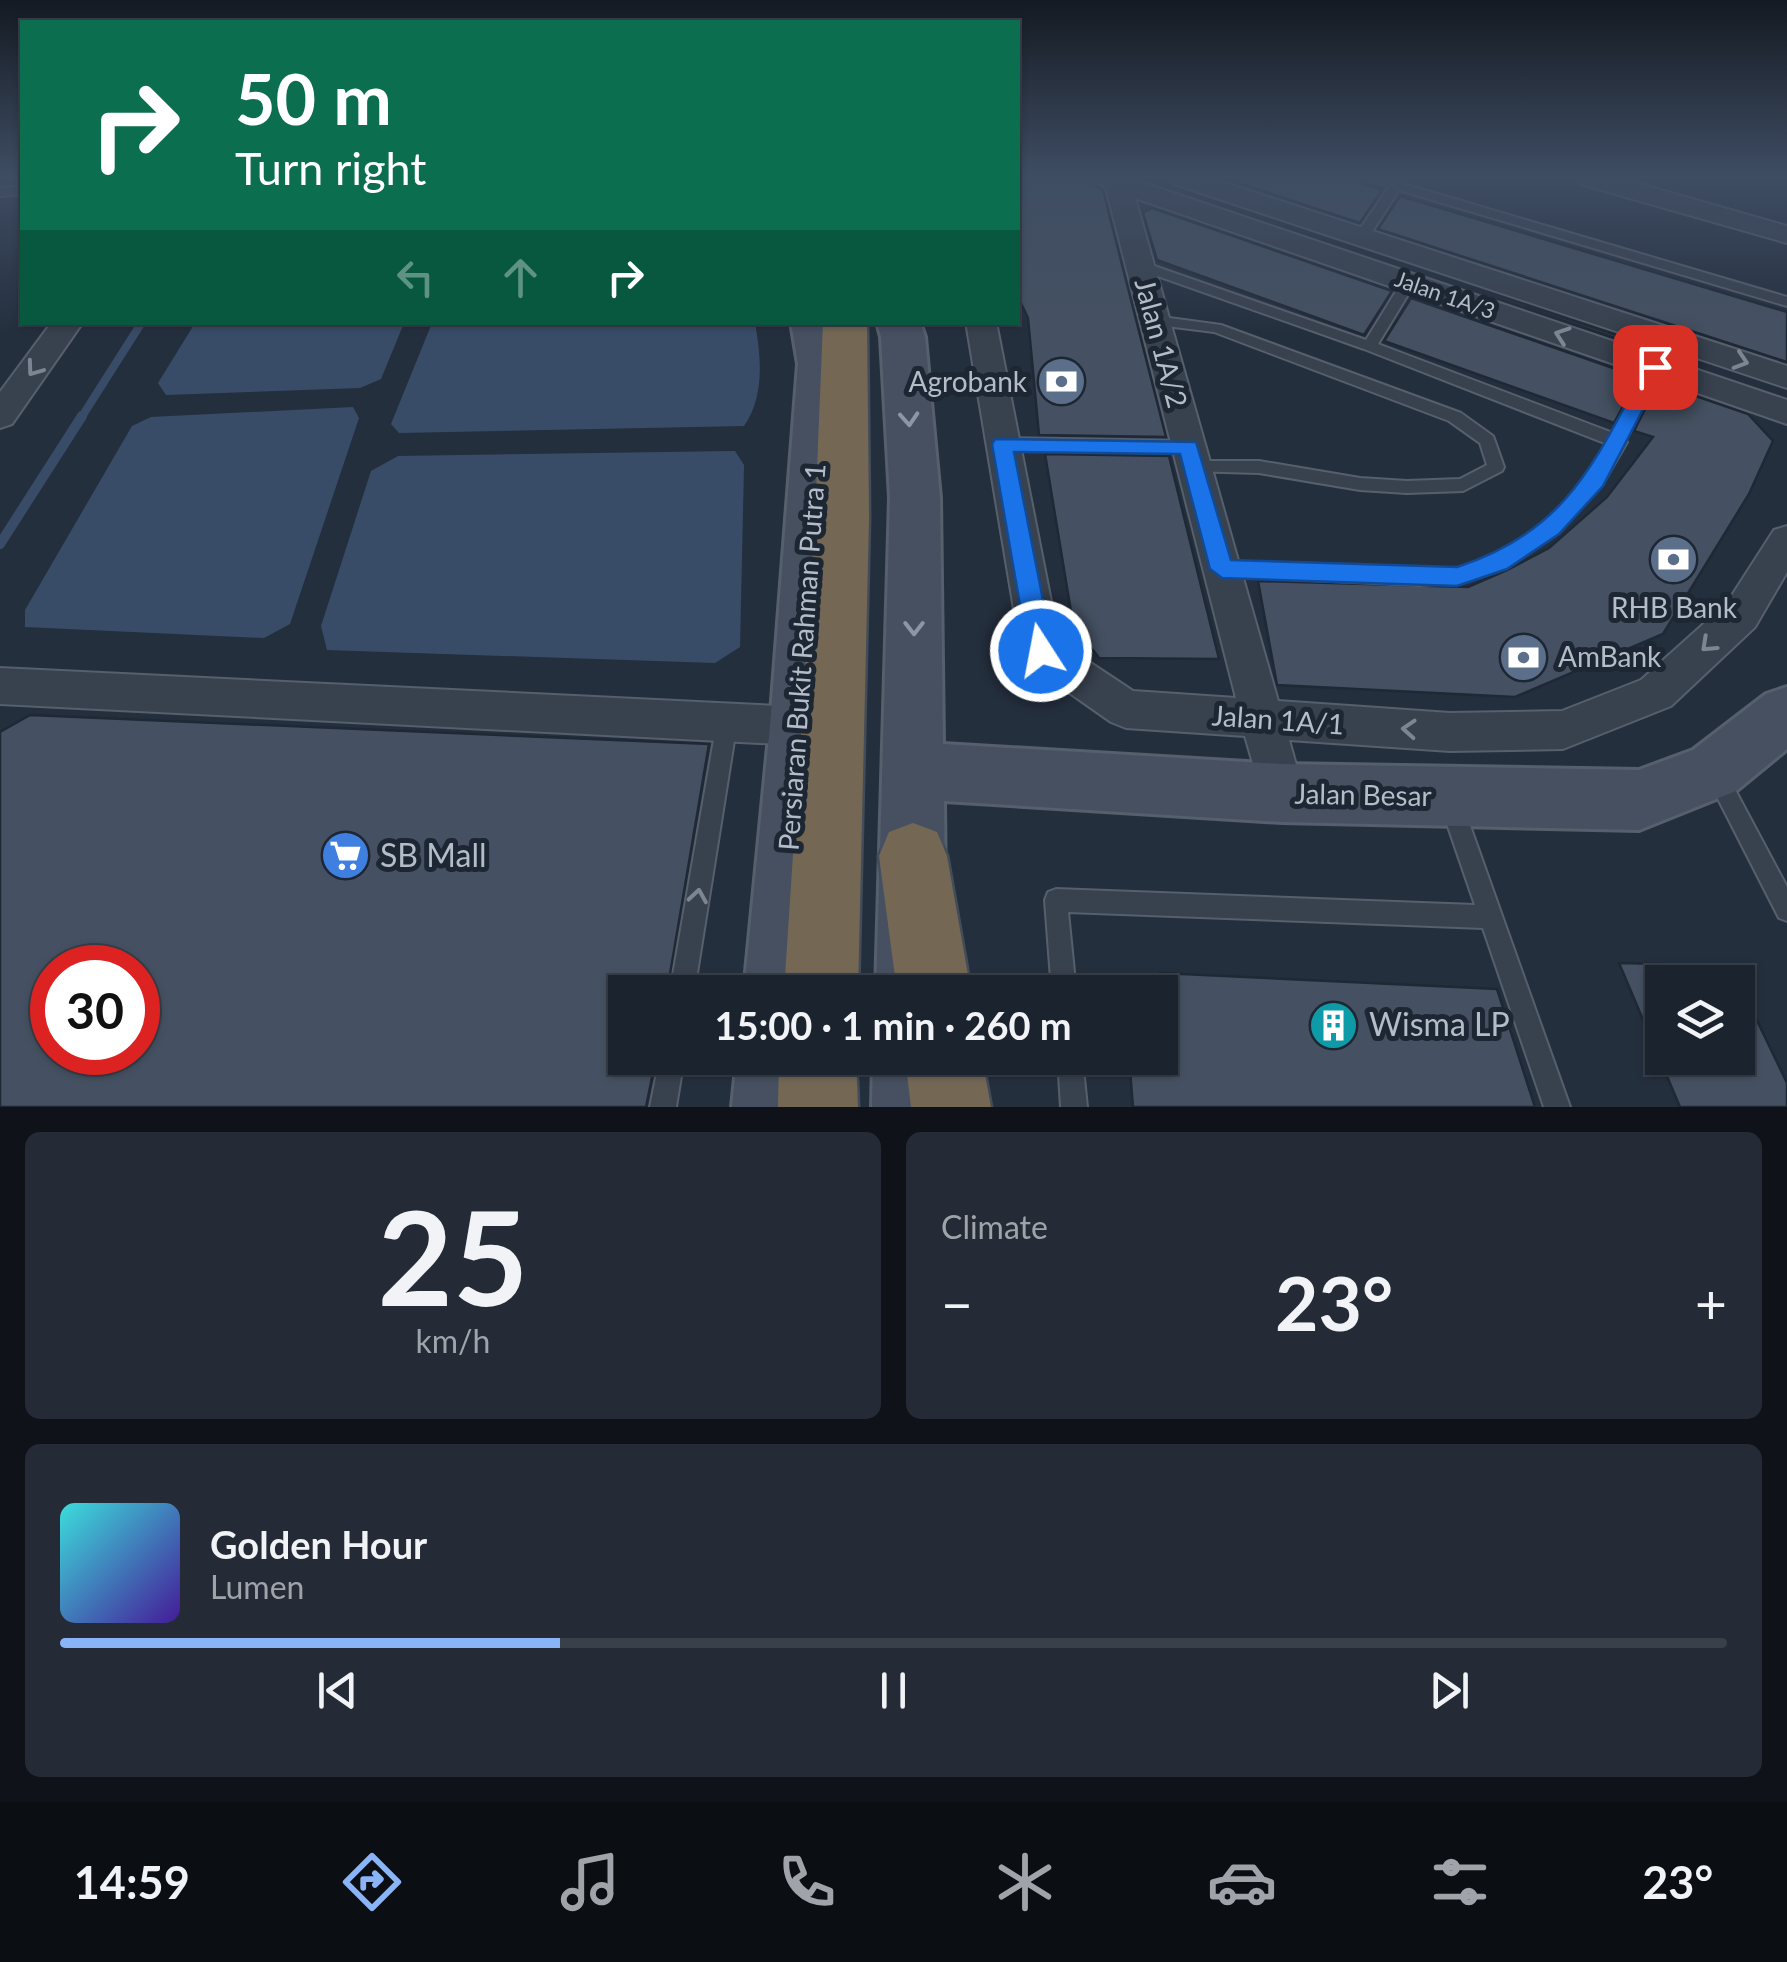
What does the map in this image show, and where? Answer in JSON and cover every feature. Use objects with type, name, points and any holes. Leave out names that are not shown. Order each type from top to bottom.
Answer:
[{"type":"highway","points":[[822,975],[842,518],[845,325]]},
{"type":"highway","points":[[913,856],[931,975]]},
{"type":"highway","points":[[818,1075],[818,1107]]},
{"type":"highway","points":[[947,1075],[952,1107]]},
{"type":"main road","name":"Persiaran Bukit Rahman Putra 1","points":[[780,975],[800,726],[820,364],[813,325]]},
{"type":"main road","points":[[899,325],[915,498],[911,975]]},
{"type":"main road","name":"Jalan Besar","points":[[914,771],[1282,793],[1639,800],[1714,771],[1787,713]]},
{"type":"main road","points":[[770,1107],[773,1075]]},
{"type":"main road","points":[[910,1075],[910,1107]]},
{"type":"street","name":"Jalan 1A/2","points":[[1128,230],[1282,793]]},
{"type":"street","name":"Jalan 1A/3","points":[[1253,230],[1787,412]]},
{"type":"street","name":"Jalan 1A/3","points":[[1346,230],[1787,377]]},
{"type":"street","points":[[0,416],[66,325]]},
{"type":"street","name":"Jalan 1A/1","points":[[982,325],[1041,651],[1126,709],[1450,732],[1562,730],[1656,692],[1741,615],[1787,540]]},
{"type":"street","points":[[0,686],[800,726]]},
{"type":"lane","points":[[1363,235],[1367,230]]},
{"type":"lane","points":[[1553,230],[1787,302]]},
{"type":"lane","points":[[1140,265],[1369,346],[1619,442]]},
{"type":"lane","points":[[1369,346],[1408,283]]},
{"type":"lane","points":[[1002,444],[1192,457],[1360,484],[1407,487],[1463,485],[1496,467],[1487,440],[1455,418],[1216,328],[1155,321]]},
{"type":"lane","points":[[1222,569],[1457,576],[1499,562],[1552,528],[1596,480],[1655,367]]},
{"type":"lane","points":[[685,975],[726,722]]},
{"type":"lane","points":[[1714,771],[1787,910]]},
{"type":"lane","points":[[1449,796],[1557,1107]]},
{"type":"lane","points":[[1063,975],[1056,900],[1490,916]]},
{"type":"lane","points":[[663,1107],[669,1075]]},
{"type":"lane","points":[[1071,1075],[1074,1107]]},
{"type":"water","points":[[193,325],[403,325],[381,379],[360,388],[166,395],[158,383]]},
{"type":"water","points":[[431,325],[755,325],[760,362],[758,389],[744,426],[399,433],[391,424]]},
{"type":"water","points":[[353,407],[359,418],[290,624],[264,638],[25,627],[25,610],[132,426],[151,417]]},
{"type":"water","points":[[735,451],[744,465],[740,647],[715,663],[327,650],[321,626],[371,471],[398,456]]},
{"type":"building","points":[[1020,230],[1113,230],[1166,437],[1039,435],[1028,318],[1020,301]]},
{"type":"building","points":[[1148,230],[1215,230],[1392,291],[1364,335],[1157,260]]},
{"type":"building","points":[[1294,230],[1643,344],[1642,347]]},
{"type":"building","points":[[1380,230],[1512,230],[1787,312],[1787,362]]},
{"type":"building","points":[[1411,298],[1639,377],[1614,423],[1384,341]]},
{"type":"building","points":[[1658,383],[1748,414],[1773,441],[1749,494],[1663,634],[1515,697],[1277,685],[1258,581],[1468,587],[1507,570],[1549,548],[1607,497],[1653,437],[1634,431]]},
{"type":"building","points":[[1045,454],[1169,456],[1219,659],[1099,658],[1073,624]]},
{"type":"building","name":"SB Mall","points":[[30,715],[709,744],[670,975],[608,975],[608,1075],[653,1075],[646,1107],[0,1107],[0,732]]},
{"type":"building","points":[[1619,963],[1662,964],[1645,965],[1645,1024]]},
{"type":"building","name":"Wisma LP","points":[[1160,973],[1497,989],[1535,1107],[1133,1107],[1130,1075],[1178,1075],[1178,975]]},
{"type":"building","points":[[1755,1016],[1787,1083],[1787,1107],[1680,1107],[1666,1075],[1755,1075]]},
{"type":"waterway","points":[[81,418],[140,325]]},
{"type":"waterway","points":[[0,544],[82,416]]},
{"type":"place","name":"Agrobank","points":[[1062,382]]},
{"type":"place","name":"RHB Bank","points":[[1674,560]]},
{"type":"place","name":"AmBank","points":[[1523,657]]},
{"type":"place","name":"SB Mall","points":[[345,856]]},
{"type":"place","name":"Wisma LP","points":[[1334,1025]]},
{"type":"route","points":[[1041,651],[1002,444],[1189,447],[1222,569],[1419,578],[1457,576],[1499,562],[1552,528],[1596,480],[1655,367]]}]
